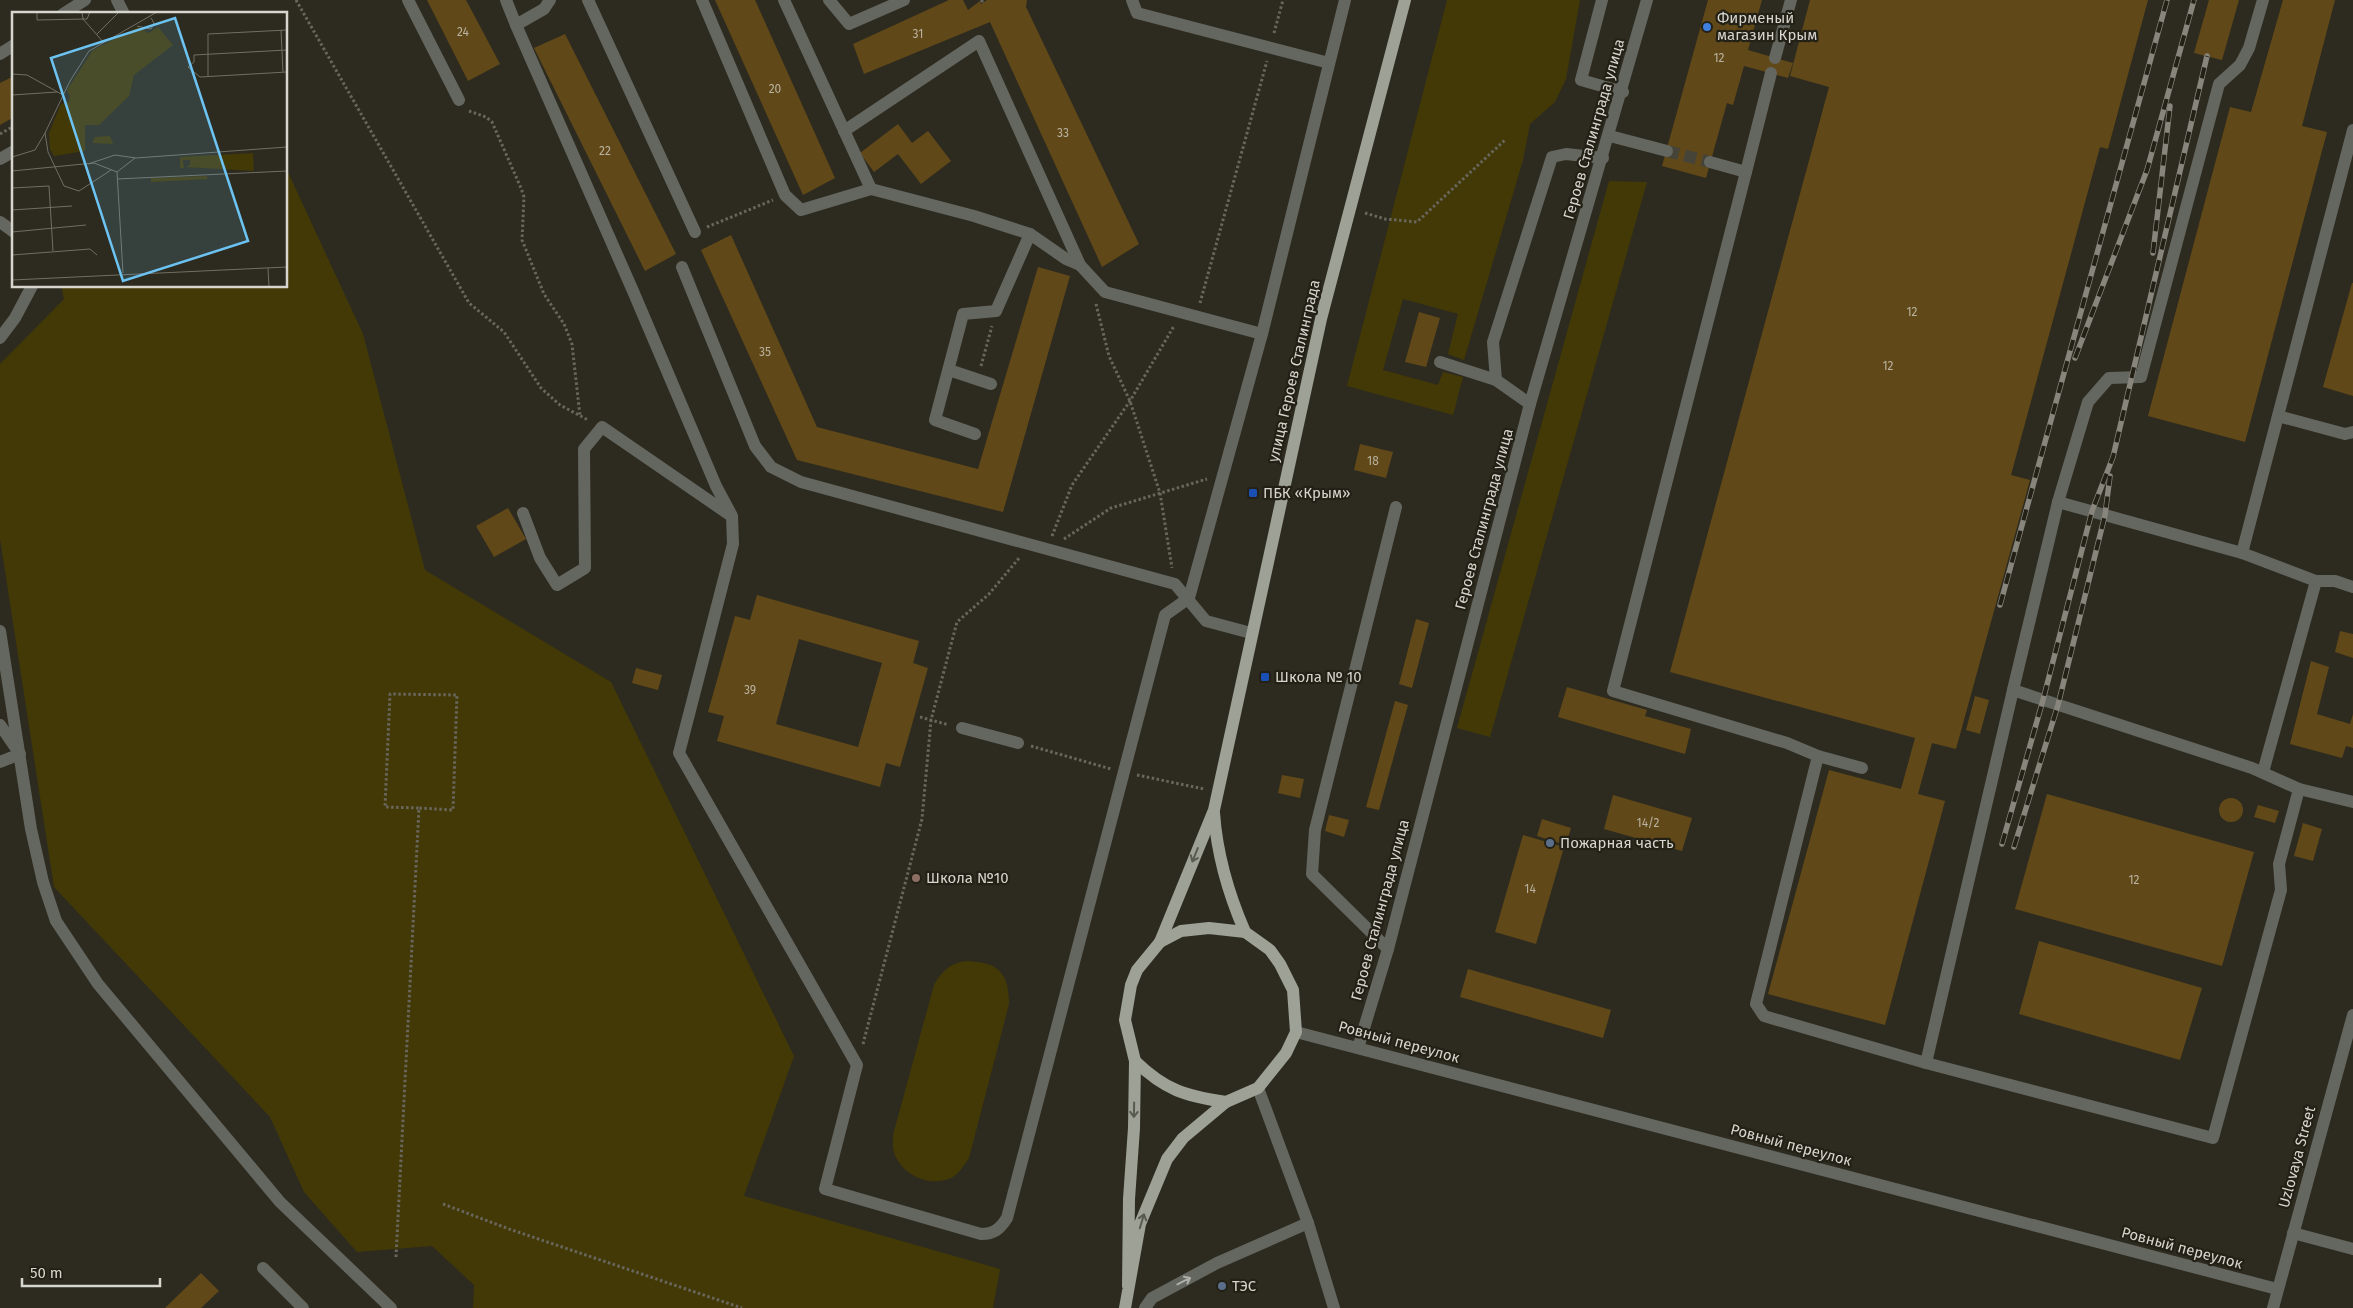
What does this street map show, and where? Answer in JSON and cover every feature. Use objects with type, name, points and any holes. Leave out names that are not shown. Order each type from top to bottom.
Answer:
[{"type":"main road","name":"улица Героев Сталинграда","points":[[1160,942],[1214,810],[1251,633],[1321,319],[1404,0]]},
{"type":"main road","name":"улица Героев Сталинграда","points":[[1214,810],[1216,844],[1224,875],[1245,932]]},
{"type":"main road","points":[[1125,1308],[1140,1224],[1167,1159],[1183,1138],[1226,1102],[1258,1088],[1286,1053],[1296,1032],[1293,990],[1280,964],[1270,950],[1245,932],[1218,928],[1181,931],[1160,942],[1137,970],[1127,1002],[1125,1020],[1135,1061],[1134,1128],[1129,1199],[1128,1286]]},
{"type":"main road","points":[[1135,1061],[1153,1078],[1170,1089],[1194,1098],[1226,1102]]},
{"type":"street","points":[[66,12],[85,0]]},
{"type":"street","points":[[116,0],[123,12]]},
{"type":"street","points":[[408,0],[459,100]]},
{"type":"street","points":[[506,0],[716,486],[732,516],[733,544],[678,753],[858,1065],[825,1189],[981,1234],[998,1230],[1007,1218],[1165,616],[1189,598],[1224,473],[1262,334],[1345,0]]},
{"type":"street","points":[[516,25],[544,9],[550,0]]},
{"type":"street","points":[[588,0],[695,232]]},
{"type":"street","points":[[702,0],[786,194],[800,210],[871,189],[974,216],[1030,234],[1066,259],[1080,265]]},
{"type":"street","points":[[784,0],[871,189]]},
{"type":"street","points":[[829,0],[848,24],[904,0]]},
{"type":"street","points":[[1132,0],[1137,13],[1329,64]]},
{"type":"street","points":[[1602,0],[1581,80],[1623,92]]},
{"type":"street","name":"Героев Сталинграда улица","points":[[1358,1048],[1388,949],[1530,404],[1623,92],[1647,0]]},
{"type":"street","points":[[1775,58],[1791,0]]},
{"type":"street","points":[[1926,1064],[2058,502],[2088,402],[2110,378],[2141,377],[2220,84],[2240,65],[2249,48],[2263,0]]},
{"type":"street","points":[[844,130],[979,41],[1080,265],[1105,292],[1262,334]]},
{"type":"street","points":[[0,54],[12,46]]},
{"type":"street","points":[[1770,73],[1613,691],[1787,743],[1818,756],[1862,768]]},
{"type":"street","points":[[2242,553],[2353,130]]},
{"type":"street","points":[[1610,136],[1667,151]]},
{"type":"street","points":[[0,159],[12,152]]},
{"type":"street","points":[[1496,380],[1493,342],[1552,156],[1566,154],[1603,158]]},
{"type":"street","points":[[1710,162],[1746,172]]},
{"type":"street","points":[[0,222],[12,231]]},
{"type":"street","points":[[975,434],[935,420],[963,314],[996,311],[1030,234]]},
{"type":"street","points":[[682,267],[755,446],[771,467],[801,482],[1175,584],[1189,598],[1206,622],[1251,633]]},
{"type":"street","points":[[0,338],[16,318],[31,288]]},
{"type":"street","points":[[1440,362],[1496,380],[1530,404]]},
{"type":"street","points":[[948,370],[991,384]]},
{"type":"street","points":[[2278,416],[2345,434],[2353,432]]},
{"type":"street","points":[[523,513],[540,558],[557,585],[586,568],[584,449],[602,428],[732,516]]},
{"type":"street","points":[[2058,502],[2242,553],[2316,581],[2335,581],[2353,587]]},
{"type":"street","points":[[1388,949],[1312,874],[1315,830],[1396,507]]},
{"type":"street","points":[[2262,772],[2316,581]]},
{"type":"street","points":[[0,631],[31,829],[43,882],[56,921],[98,984],[280,1202],[390,1308]]},
{"type":"street","points":[[2013,690],[2262,772],[2299,789],[2353,802]]},
{"type":"street","points":[[0,725],[20,754]]},
{"type":"street","points":[[962,728],[1018,743]]},
{"type":"street","points":[[0,762],[20,754]]},
{"type":"street","points":[[1818,756],[1756,1004],[1764,1016],[1926,1064],[2213,1138],[2281,890],[2279,864],[2299,789]]},
{"type":"street","name":"Uzlovaya Street","points":[[2272,1308],[2353,1015]]},
{"type":"street","name":"Ровный переулок","points":[[1296,1032],[2277,1289]]},
{"type":"street","points":[[1258,1088],[1308,1223],[1334,1308]]},
{"type":"street","points":[[1145,1308],[1152,1298],[1160,1293],[1217,1264],[1308,1223]]},
{"type":"street","points":[[2293,1233],[2353,1248]]},
{"type":"street","points":[[263,1268],[304,1308]]},
{"type":"path","points":[[296,0],[469,303],[504,332],[541,388],[560,405],[602,428]]},
{"type":"path","points":[[1196,317],[1283,0]]},
{"type":"path","points":[[459,100],[468,111],[492,122],[521,188],[524,197],[522,240],[544,294],[564,324],[572,344],[580,416]]},
{"type":"path","points":[[0,134],[12,127]]},
{"type":"path","points":[[1350,209],[1385,219],[1417,222],[1505,140]]},
{"type":"path","points":[[695,232],[786,194]]},
{"type":"path","points":[[1095,302],[1109,356],[1130,401],[1160,493],[1175,584]]},
{"type":"path","points":[[977,379],[996,311]]},
{"type":"path","points":[[1047,550],[1072,485],[1130,401],[1182,313]]},
{"type":"path","points":[[1047,550],[1111,508],[1224,473]]},
{"type":"path","points":[[858,1065],[922,819],[931,720],[956,622],[989,594],[1030,546]]},
{"type":"path","points":[[390,694],[457,695],[453,810],[419,808],[385,807],[390,694]]},
{"type":"path","points":[[920,717],[962,728]]},
{"type":"path","points":[[1018,743],[1123,772],[1218,792]]},
{"type":"path","points":[[396,1258],[419,808]]},
{"type":"path","points":[[443,1204],[518,1232],[742,1308]]},
{"type":"shaded area","points":[[1447,0],[1580,0],[1566,79],[1555,102],[1530,124],[1523,160],[1464,360],[1448,354],[1458,314],[1403,299],[1383,370],[1438,385],[1443,372],[1463,377],[1453,415],[1347,386]]},
{"type":"shaded area","points":[[288,172],[363,334],[425,570],[611,682],[794,1056],[744,1196],[1000,1269],[993,1308],[473,1308],[474,1285],[432,1246],[357,1252],[304,1192],[270,1117],[54,887],[0,539],[0,364],[64,299],[61,288],[288,288]]},
{"type":"shaded area","points":[[1609,181],[1647,182],[1490,737],[1457,728]]},
{"type":"shaded area","points":[[965,961],[993,966],[999,970],[1007,984],[1009,1004],[969,1158],[959,1172],[951,1178],[934,1181],[926,1180],[918,1178],[904,1169],[893,1150],[893,1135],[934,985],[946,969]]},
{"type":"building","points":[[427,0],[466,0],[500,64],[468,81]]},
{"type":"building","points":[[715,0],[755,0],[835,178],[803,195]]},
{"type":"building","points":[[949,0],[963,0],[968,10],[980,1],[981,4],[987,0],[1027,0],[1026,7],[1139,244],[1102,267],[990,22],[864,74],[853,44]]},
{"type":"building","points":[[1708,0],[1762,0],[1748,50],[1793,63],[1788,78],[1744,66],[1733,105],[1727,103],[1706,178],[1662,166]]},
{"type":"building","points":[[1810,0],[2148,0],[2108,149],[2100,147],[2011,475],[2030,480],[1956,749],[1932,743],[1918,794],[1945,801],[1885,1025],[1768,994],[1829,770],[1901,789],[1915,738],[1670,672],[1829,87],[1790,76]]},
{"type":"building","points":[[2209,0],[2239,0],[2222,60],[2194,53]]},
{"type":"building","points":[[2283,0],[2335,0],[2302,126],[2327,132],[2245,442],[2148,416],[2230,107],[2251,112]]},
{"type":"building","points":[[565,34],[676,254],[645,271],[534,48]]},
{"type":"building","points":[[12,77],[12,118],[0,125],[0,83]]},
{"type":"building","points":[[898,124],[912,143],[928,131],[951,161],[921,184],[898,154],[874,172],[860,153]]},
{"type":"building","points":[[731,235],[817,427],[978,469],[1038,267],[1070,276],[1003,512],[797,460],[701,250]]},
{"type":"building","points":[[2353,283],[2353,396],[2323,387]]},
{"type":"building","points":[[1419,312],[1440,318],[1426,367],[1405,362]]},
{"type":"building","points":[[1360,444],[1393,452],[1386,478],[1354,470]]},
{"type":"building","points":[[508,508],[526,539],[494,557],[476,526]]},
{"type":"building","points":[[757,595],[919,641],[913,663],[928,668],[900,767],[886,763],[880,787],[717,741],[724,716],[708,712],[735,616],[750,620]],"holes":[[[799,639],[882,663],[858,747],[776,724]]]},
{"type":"building","points":[[1416,619],[1429,623],[1412,688],[1399,684]]},
{"type":"building","points":[[2340,631],[2353,634],[2353,658],[2335,652]]},
{"type":"building","points":[[2311,661],[2329,667],[2317,714],[2350,724],[2353,714],[2353,748],[2346,746],[2342,758],[2290,744]]},
{"type":"building","points":[[636,668],[662,675],[658,690],[632,683]]},
{"type":"building","points":[[1567,687],[1647,710],[1645,716],[1691,729],[1685,754],[1558,717]]},
{"type":"building","points":[[1975,696],[1989,700],[1980,734],[1966,730]]},
{"type":"building","points":[[1395,701],[1408,705],[1379,810],[1366,807]]},
{"type":"building","points":[[1282,775],[1304,779],[1300,798],[1278,793]]},
{"type":"building","points":[[2047,794],[2254,852],[2222,966],[2015,909]]},
{"type":"building","points":[[1613,795],[1692,818],[1682,851],[1604,829]]},
{"type":"building","points":[[2231,798],[2239,802],[2243,810],[2239,818],[2231,822],[2223,818],[2219,810],[2223,802]]},
{"type":"building","points":[[2258,805],[2279,811],[2275,823],[2254,817]]},
{"type":"building","points":[[1329,815],[1349,820],[1344,837],[1325,831]]},
{"type":"building","points":[[1542,819],[1571,828],[1566,845],[1537,836]]},
{"type":"building","points":[[2303,823],[2322,829],[2313,861],[2294,856]]},
{"type":"building","points":[[1523,835],[1564,847],[1536,944],[1495,932]]},
{"type":"building","points":[[2039,941],[2202,988],[2180,1060],[2019,1014]]},
{"type":"building","points":[[1468,969],[1611,1010],[1603,1038],[1460,997]]},
{"type":"building","points":[[201,1273],[219,1291],[201,1308],[165,1308]]},
{"type":"tunnel","points":[[1667,151],[1710,162]]},
{"type":"railway","points":[[2000,605],[2167,0]]},
{"type":"railway","points":[[2075,358],[2147,170],[2194,0]]},
{"type":"railway","points":[[2002,844],[2043,700],[2092,511],[2113,457],[2207,56]]},
{"type":"railway","points":[[2153,253],[2170,106]]},
{"type":"railway","points":[[2014,847],[2058,705],[2105,515],[2110,476]]},
{"type":"place","name":"Фирменый магазин Крым","points":[[1707,27]]},
{"type":"place","name":"ПБК «Крым»","points":[[1253,493]]},
{"type":"place","name":"Школа № 10","points":[[1265,677]]},
{"type":"place","name":"Пожарная часть","points":[[1550,843]]},
{"type":"place","name":"Школа №10","points":[[916,878]]},
{"type":"place","name":"ТЭС","points":[[1222,1286]]}]
